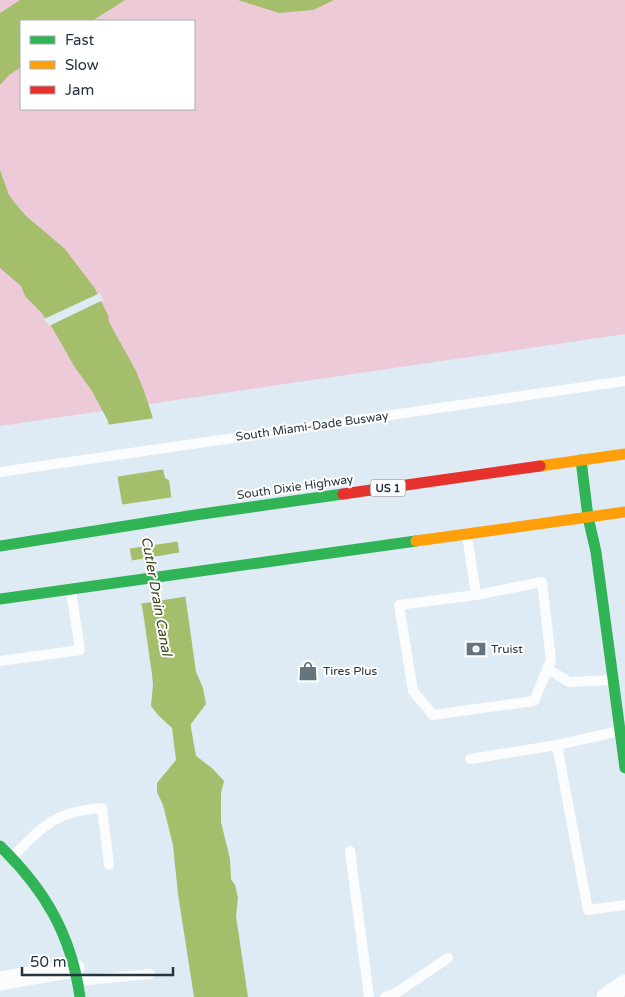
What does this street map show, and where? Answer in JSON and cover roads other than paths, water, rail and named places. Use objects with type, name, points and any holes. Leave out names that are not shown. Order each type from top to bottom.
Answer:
[{"type":"main road","name":"South Dixie Highway","points":[[0,546],[195,515],[625,454]]},
{"type":"main road","points":[[580,460],[588,517],[613,655],[613,680],[625,768]]},
{"type":"main road","points":[[0,599],[625,512]]},
{"type":"main road","points":[[0,846],[36,885],[54,914],[67,941],[80,997]]},
{"type":"street","points":[[0,981],[76,975]]},
{"type":"street","points":[[606,997],[625,984]]},
{"type":"lane","name":"South Miami-Dade Busway","points":[[0,472],[625,381]]},
{"type":"lane","points":[[466,534],[476,594]]},
{"type":"lane","points":[[542,582],[551,660],[548,669],[534,701],[433,715],[413,691],[399,605],[476,594],[542,582]]},
{"type":"lane","points":[[0,661],[80,650],[71,589]]},
{"type":"lane","points":[[548,669],[569,682],[613,680]]},
{"type":"lane","points":[[470,759],[558,745],[621,731]]},
{"type":"lane","points":[[558,745],[588,910],[625,905]]},
{"type":"lane","points":[[12,857],[53,821],[72,812],[102,808],[109,865]]},
{"type":"lane","points":[[350,851],[369,997]]},
{"type":"lane","points":[[385,997],[396,993],[448,958]]},
{"type":"lane","points":[[76,975],[150,974]]},
{"type":"water","points":[[20,0],[125,0],[94,20],[20,20],[20,68],[9,75],[0,85],[0,13]]},
{"type":"water","points":[[238,0],[334,0],[313,10],[279,13]]},
{"type":"water","name":"Cutler Drain Canal","points":[[0,170],[9,195],[15,203],[26,216],[64,248],[94,287],[108,315],[109,322],[136,371],[152,415],[165,478],[169,480],[196,672],[203,688],[206,704],[191,724],[191,728],[196,756],[212,768],[224,781],[221,793],[221,822],[230,859],[231,879],[235,885],[238,898],[236,916],[248,997],[194,997],[178,894],[173,845],[163,805],[157,792],[157,783],[176,760],[172,728],[151,706],[153,685],[143,612],[131,556],[108,421],[92,391],[74,366],[53,329],[40,311],[25,296],[21,286],[0,268]]},
{"type":"place","name":"Truist","points":[[476,649]]},
{"type":"place","name":"Tires Plus","points":[[308,671]]}]
